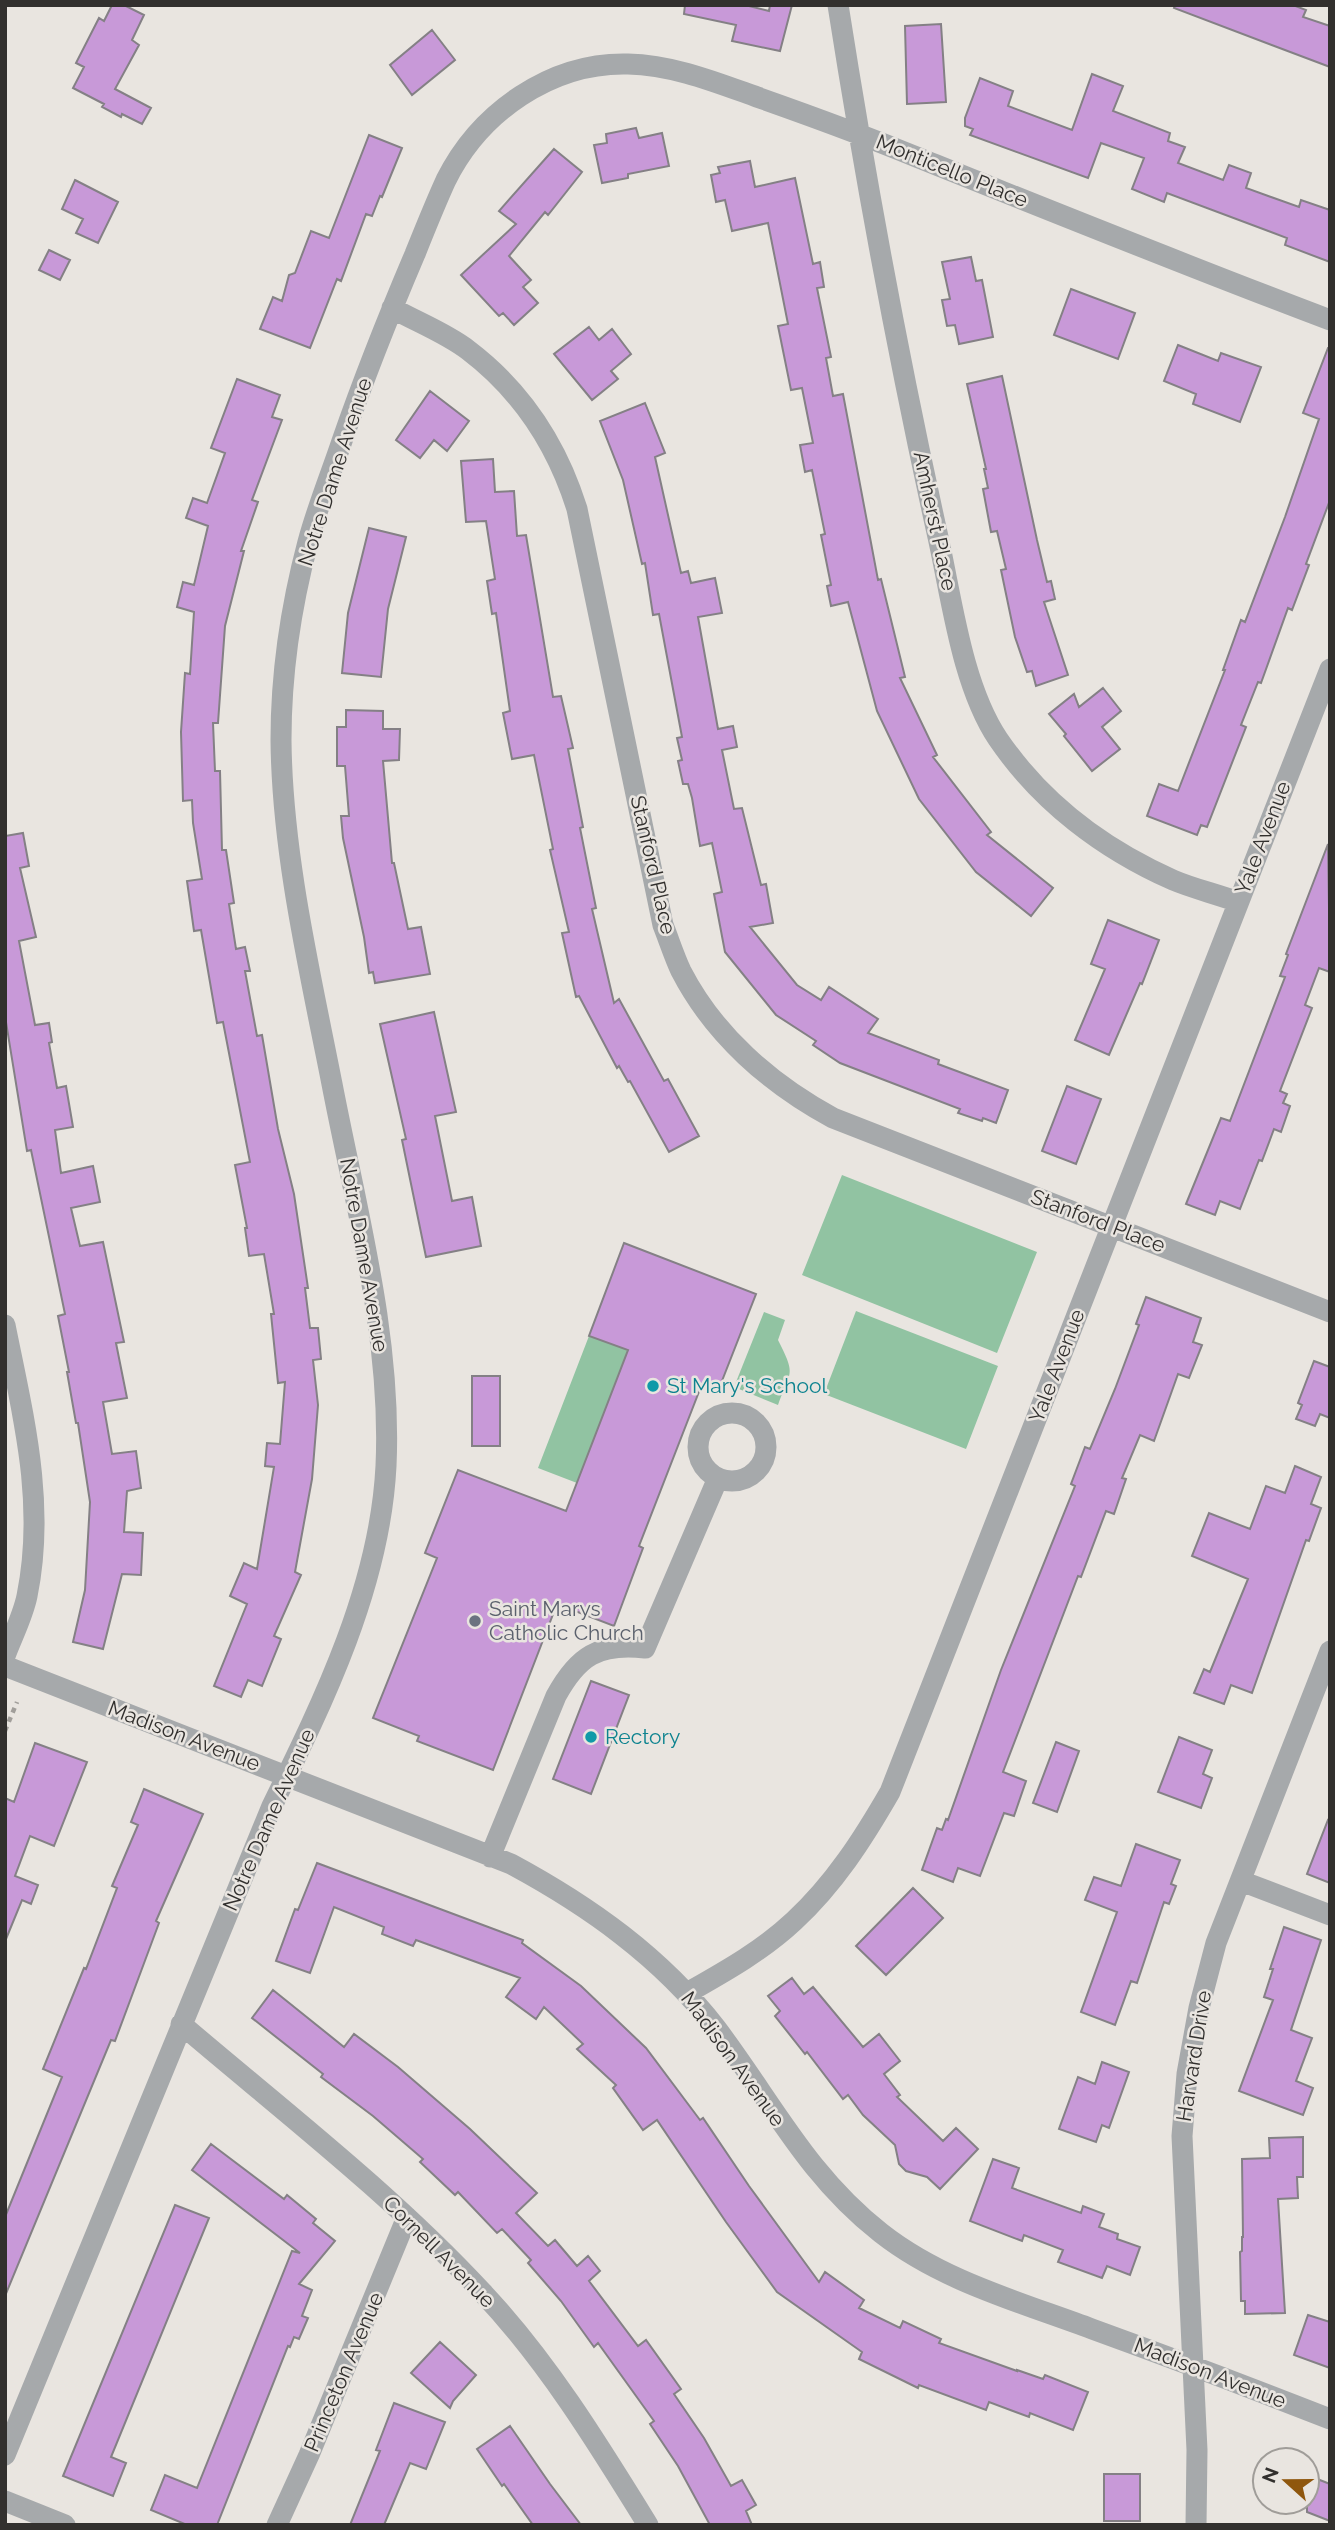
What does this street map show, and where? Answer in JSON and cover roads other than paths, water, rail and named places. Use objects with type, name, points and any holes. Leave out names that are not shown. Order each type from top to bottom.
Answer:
[{"type":"street","name":"Amherst Place","points":[[838,5],[859,133],[919,452],[976,698],[997,737],[1027,777],[1084,829],[1135,862],[1176,881],[1238,902]]},
{"type":"street","name":"Monticello Place","points":[[566,74],[595,66],[625,64],[665,67],[704,78],[859,133],[1149,252],[1330,320]]},
{"type":"street","name":"Notre Dame Avenue","points":[[5,2455],[272,1806],[334,1671],[361,1595],[382,1520],[387,1397],[369,1271],[291,862],[284,807],[281,739],[285,670],[294,602],[309,535],[392,308],[448,176],[470,142],[489,120],[513,100],[538,85],[566,74]]},
{"type":"street","name":"Stanford Place","points":[[392,308],[466,349],[502,379],[526,406],[550,442],[568,481],[577,509],[663,925],[680,970],[705,1011],[733,1043],[768,1077],[799,1100],[833,1118],[1330,1312]]},
{"type":"street","name":"Yale Avenue","points":[[687,1993],[749,1956],[793,1923],[829,1886],[864,1837],[890,1792],[1330,669]]},
{"type":"street","points":[[5,1325],[31,1454],[34,1493],[33,1546],[27,1597],[5,1656]]},
{"type":"street","points":[[490,1857],[556,1696],[568,1674],[579,1661],[597,1652],[628,1646],[645,1648],[718,1478]]},
{"type":"street","name":"Harvard Drive","points":[[1196,2525],[1197,2449],[1182,2136],[1187,2074],[1199,2008],[1216,1943],[1330,1651]]},
{"type":"street","name":"Madison Avenue","points":[[5,1666],[511,1864],[559,1890],[600,1917],[652,1958],[687,1993],[716,2029],[805,2158],[841,2199],[883,2234],[928,2264],[970,2284],[1192,2365],[1330,2420]]},
{"type":"street","points":[[1241,1881],[1330,1915]]},
{"type":"street","name":"Cornell Avenue","points":[[181,2024],[310,2130],[407,2217],[483,2293],[541,2364],[597,2443],[648,2525]]},
{"type":"street","name":"Princeton Avenue","points":[[278,2525],[407,2217]]},
{"type":"street","points":[[5,2501],[65,2525]]},
{"type":"place","name":"St Mary's School","points":[[653,1386]]},
{"type":"place","name":"Saint Marys Catholic Church","points":[[475,1621]]},
{"type":"place","name":"Rectory","points":[[591,1737]]}]
